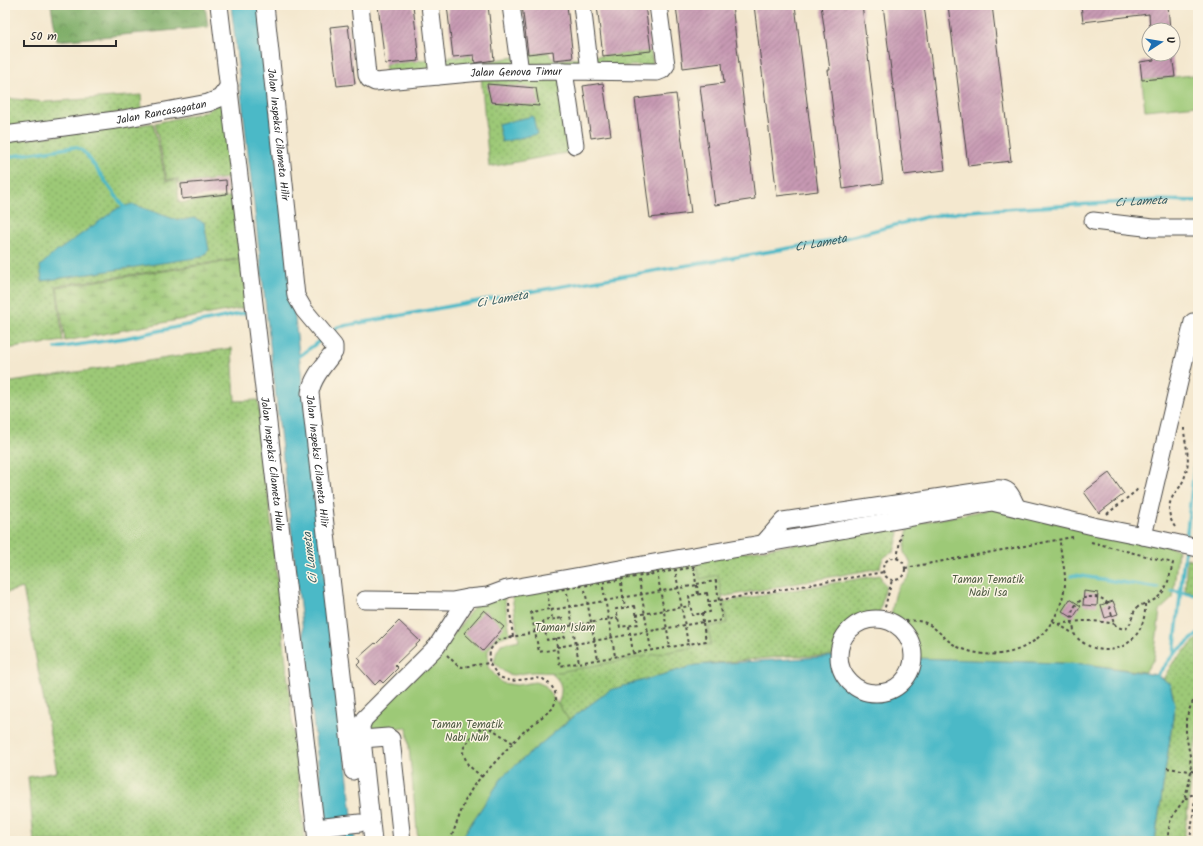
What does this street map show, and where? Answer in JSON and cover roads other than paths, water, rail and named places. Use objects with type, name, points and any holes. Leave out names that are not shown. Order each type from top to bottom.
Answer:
[{"type":"street","points":[[219,5],[230,86]]},
{"type":"street","name":"Jalan Inspeksi Cilameta Hilir","points":[[265,5],[296,296],[300,304],[334,346],[334,352],[314,381],[310,393],[356,823],[362,841]]},
{"type":"street","name":"Jalan Genova Timur","points":[[360,5],[367,75],[375,82],[481,72],[657,72],[662,70],[666,65],[658,5]]},
{"type":"street","points":[[430,5],[438,76]]},
{"type":"street","points":[[511,5],[520,72]]},
{"type":"street","points":[[582,5],[590,71]]},
{"type":"street","points":[[564,71],[575,145]]},
{"type":"street","name":"Jalan Rancasagatan","points":[[5,135],[124,119],[208,103],[220,98],[230,86]]},
{"type":"street","name":"Jalan Inspeksi Cilameta Hulu","points":[[230,86],[319,832]]},
{"type":"street","points":[[1092,221],[1153,228],[1198,228]]},
{"type":"street","points":[[1143,536],[1193,322]]},
{"type":"street","points":[[763,544],[783,521],[1002,488],[1009,492],[1017,508]]},
{"type":"street","points":[[903,519],[906,502]]},
{"type":"street","points":[[365,600],[452,601],[488,596],[507,589],[992,502],[1017,508],[1091,533],[1143,536],[1187,545]]},
{"type":"street","points":[[374,841],[361,726],[364,719],[437,646],[468,598]]},
{"type":"street","points":[[874,618],[888,621],[906,634],[911,645],[913,658],[910,669],[905,680],[894,688],[884,692],[876,693],[859,689],[850,683],[843,674],[839,662],[839,649],[844,637],[851,628],[862,621],[874,618]]},
{"type":"street","points":[[362,739],[388,737],[391,739],[402,841]]},
{"type":"street","points":[[319,832],[356,823]]},
{"type":"water","points":[[231,5],[259,5],[355,841],[327,841]]},
{"type":"water","points":[[533,116],[537,134],[502,142],[498,124]]},
{"type":"water","points":[[132,204],[174,219],[183,220],[194,218],[204,222],[209,250],[202,257],[42,281],[40,266],[52,255],[118,208]]},
{"type":"water","points":[[839,656],[841,668],[846,678],[854,686],[863,691],[874,694],[884,693],[895,689],[904,681],[909,673],[913,658],[1086,664],[1157,675],[1170,684],[1175,704],[1155,841],[461,841],[468,828],[504,775],[569,720],[610,690],[696,665]]},
{"type":"waterway","points":[[5,157],[75,147],[80,149],[86,154],[126,210]]},
{"type":"waterway","name":"Ci Lameta","points":[[330,333],[338,327],[505,296],[838,240],[926,217],[969,211],[1161,200],[1198,201]]},
{"type":"waterway","points":[[56,348],[125,338],[248,312]]},
{"type":"waterway","name":"Ci Lameta","points":[[296,360],[322,339]]},
{"type":"waterway","points":[[1186,541],[1198,433]]},
{"type":"waterway","points":[[1157,675],[1174,654],[1185,549]]},
{"type":"waterway","points":[[1071,576],[1075,575],[1158,588]]},
{"type":"waterway","points":[[1172,591],[1197,595],[1198,598]]},
{"type":"waterway","points":[[1174,654],[1198,634]]},
{"type":"park label","name":"Taman Tematik Nabi Isa","points":[[988,585]]},
{"type":"park label","name":"Taman Islam","points":[[565,627]]},
{"type":"park label","name":"Taman Tematik Nabi Nuh","points":[[467,730]]}]
